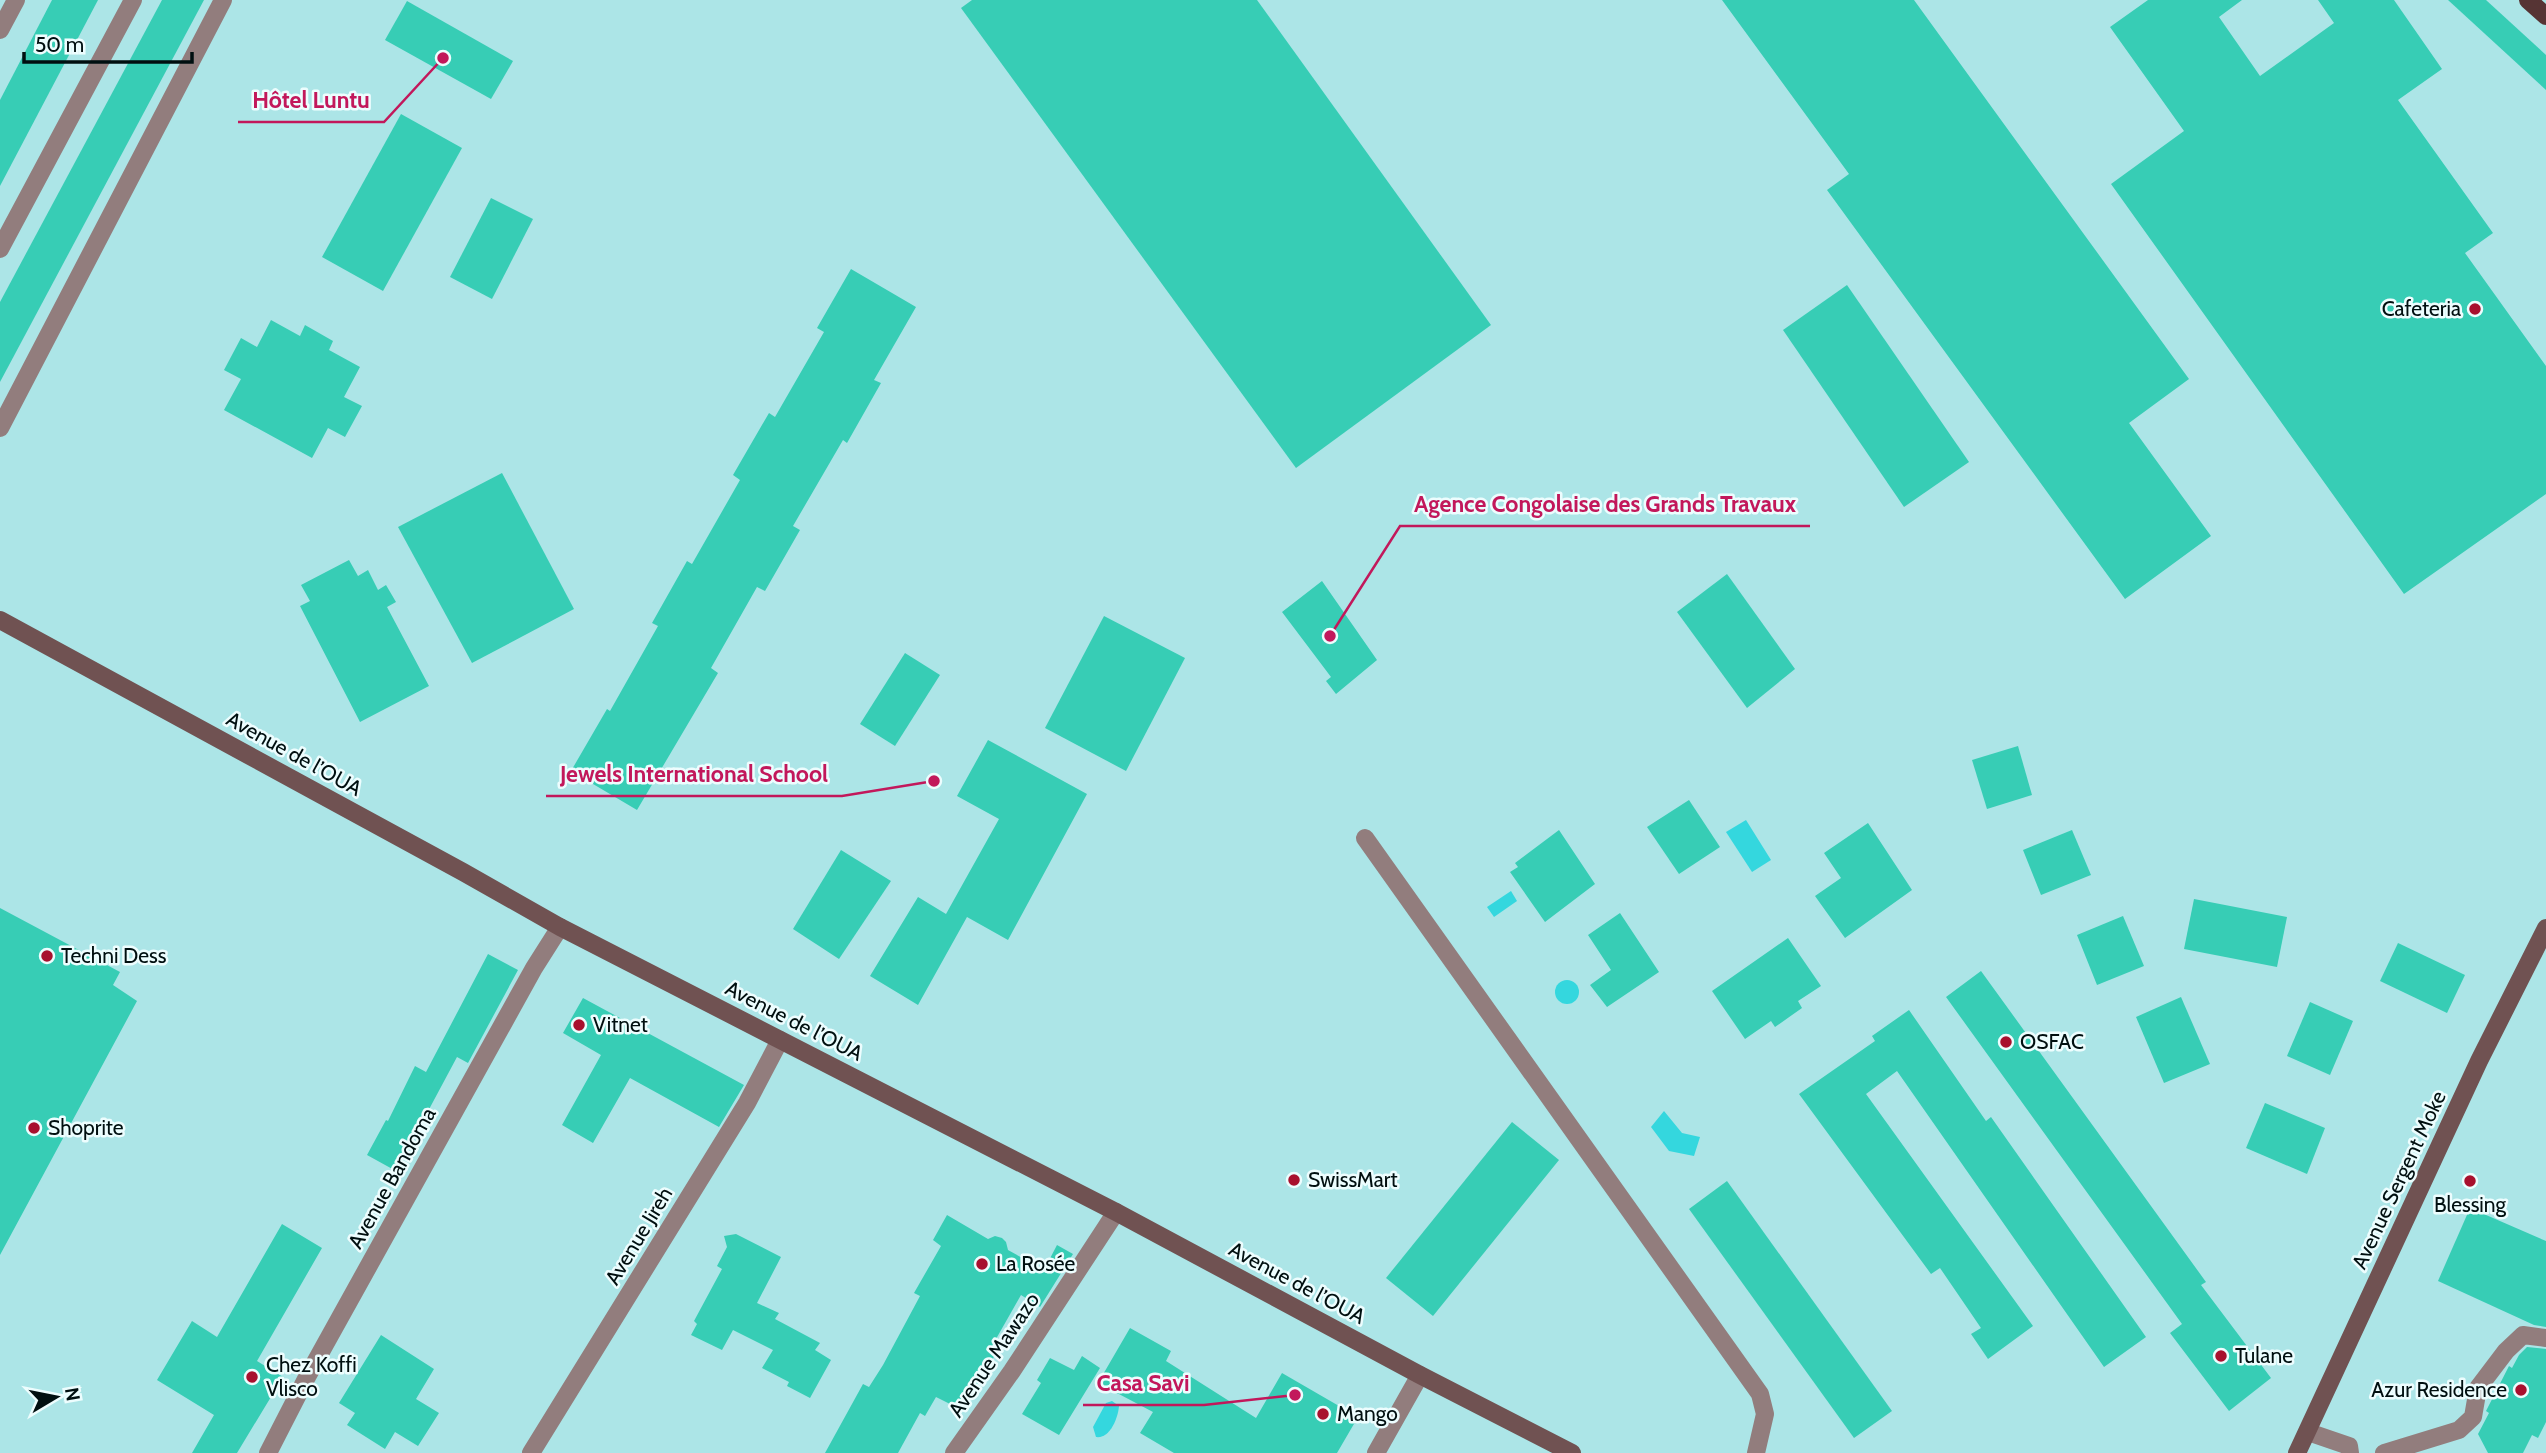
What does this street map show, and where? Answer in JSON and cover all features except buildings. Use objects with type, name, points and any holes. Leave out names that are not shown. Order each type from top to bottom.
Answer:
[{"type":"main road","points":[[2528,0],[2546,16]]},
{"type":"main road","points":[[2537,0],[2546,8]]},
{"type":"main road","name":"Avenue de l’OUA","points":[[0,620],[439,858],[560,927],[1116,1212],[1572,1453]]},
{"type":"main road","name":"Avenue Sergent Moke","points":[[2297,1453],[2479,1061],[2546,928]]},
{"type":"street","points":[[0,30],[16,0]]},
{"type":"street","points":[[0,249],[133,0]]},
{"type":"street","points":[[0,428],[223,0]]},
{"type":"street","points":[[1365,838],[1760,1394],[1765,1415],[1756,1453]]},
{"type":"street","name":"Avenue Bandoma","points":[[268,1453],[307,1377],[534,968],[560,927]]},
{"type":"street","name":"Avenue Jireh","points":[[531,1453],[747,1103],[780,1040]]},
{"type":"street","name":"Avenue Mawazo","points":[[954,1453],[1116,1212]]},
{"type":"street","points":[[2384,1453],[2459,1430],[2473,1417],[2478,1388],[2506,1351],[2523,1335],[2546,1338]]},
{"type":"street","points":[[1376,1453],[1420,1375]]},
{"type":"street","points":[[2308,1432],[2349,1447],[2350,1453]]},
{"type":"water","points":[[1746,820],[1771,860],[1752,872],[1726,832]]},
{"type":"water","points":[[1511,891],[1517,901],[1494,917],[1487,907]]},
{"type":"water","points":[[1567,980],[1578,987],[1579,992],[1572,1003],[1567,1004],[1556,997],[1555,992],[1562,981]]},
{"type":"water","points":[[1664,1111],[1682,1133],[1700,1137],[1694,1156],[1669,1151],[1651,1127]]},
{"type":"water","points":[[1112,1401],[1119,1406],[1115,1422],[1105,1435],[1096,1437],[1093,1427],[1106,1403]]},
{"type":"place","name":"Hôtel Luntu","points":[[443,58]]},
{"type":"place","name":"Cafeteria","points":[[2475,309]]},
{"type":"place","name":"Agence Congolaise des Grands Travaux","points":[[1330,636]]},
{"type":"place","name":"Jewels International School","points":[[934,781]]},
{"type":"place","name":"Techni Dess","points":[[47,956]]},
{"type":"place","name":"Vitnet","points":[[579,1025]]},
{"type":"place","name":"OSFAC","points":[[2006,1042]]},
{"type":"place","name":"Shoprite","points":[[34,1128]]},
{"type":"place","name":"SwissMart","points":[[1294,1180]]},
{"type":"place","name":"Blessing","points":[[2470,1181]]},
{"type":"place","name":"La Rosée","points":[[982,1264]]},
{"type":"place","name":"Tulane","points":[[2221,1356]]},
{"type":"place","name":"Chez Koffi Vlisco","points":[[252,1377]]},
{"type":"place","name":"Azur Residence","points":[[2521,1390]]},
{"type":"place","name":"Casa Savi","points":[[1295,1395]]},
{"type":"place","name":"Mango","points":[[1323,1414]]}]
